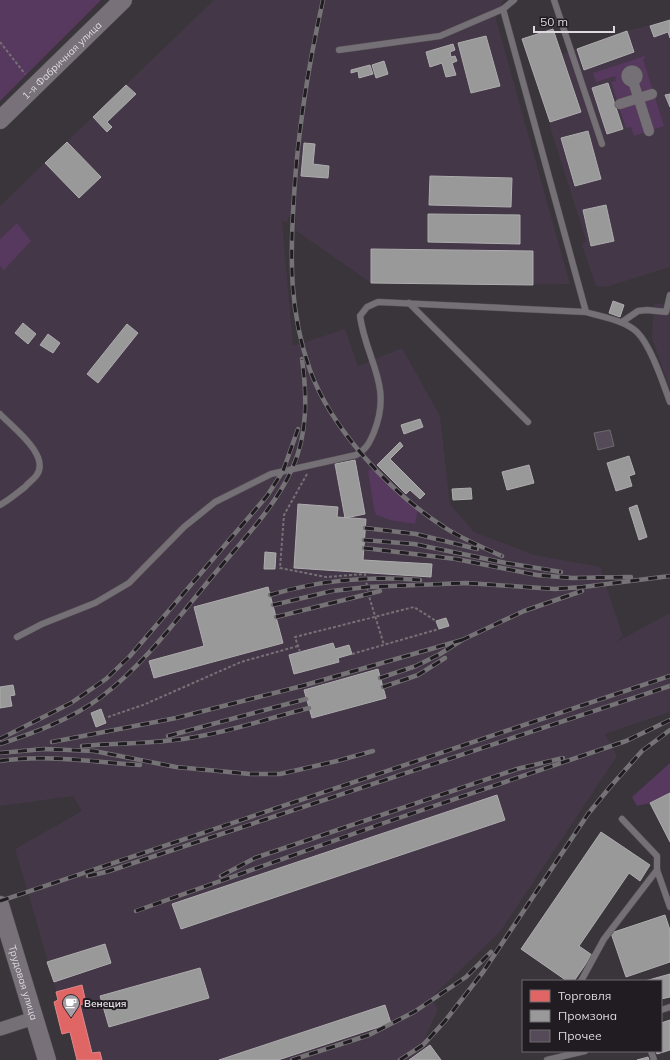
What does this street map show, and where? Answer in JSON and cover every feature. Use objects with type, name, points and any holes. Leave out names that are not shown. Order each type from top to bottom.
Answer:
[{"type":"main road","name":"1-я Фабричная улица","points":[[0,120],[123,0]]},
{"type":"main road","name":"Трудовая улица","points":[[0,905],[47,1060]]},
{"type":"street","points":[[639,76],[638,98],[650,131]]},
{"type":"street","points":[[620,104],[652,94]]},
{"type":"street","points":[[0,1029],[34,1018]]},
{"type":"lane","points":[[339,50],[440,36],[503,9],[514,0]]},
{"type":"lane","points":[[554,0],[602,144]]},
{"type":"lane","points":[[503,9],[586,312]]},
{"type":"lane","points":[[622,322],[638,311],[648,310],[668,312],[670,295]]},
{"type":"lane","points":[[17,637],[42,624],[95,603],[129,583],[184,527],[215,502],[271,474],[356,455],[368,446],[380,418],[382,394],[378,376],[362,331],[360,316],[367,307],[378,302],[586,312],[622,322],[637,332],[649,351],[670,402]]},
{"type":"lane","points":[[408,303],[528,422]]},
{"type":"lane","points":[[0,414],[27,439],[37,454],[39,467],[37,476],[8,501],[0,505]]},
{"type":"lane","points":[[622,819],[657,856],[658,870],[670,907]]},
{"type":"lane","points":[[582,980],[604,939],[658,870]]},
{"type":"lane","points":[[547,1060],[581,1052]]},
{"type":"path","points":[[0,42],[25,74]]},
{"type":"path","points":[[311,465],[284,515],[280,568],[326,577],[365,574],[384,645]]},
{"type":"path","points":[[300,652],[295,637],[414,607],[436,621]]},
{"type":"path","points":[[352,654],[439,629]]},
{"type":"path","points":[[108,717],[142,705],[241,662],[298,646]]},
{"type":"shaded area","points":[[0,0],[101,0],[0,101]]},
{"type":"shaded area","points":[[214,0],[503,0],[496,19],[570,284],[371,283],[295,230],[296,218],[288,217],[287,223],[282,220],[293,346],[345,329],[358,366],[402,348],[440,416],[450,504],[474,532],[534,555],[601,567],[601,571],[623,636],[616,642],[670,613],[670,712],[605,734],[617,756],[500,932],[431,998],[438,1009],[425,1038],[441,1060],[77,1060],[70,1032],[62,1034],[54,1002],[58,1000],[54,982],[15,849],[82,811],[73,796],[0,806],[0,206]]},
{"type":"shaded area","points":[[670,20],[670,267],[606,287],[596,286],[582,245],[586,240],[550,127],[550,122],[522,39],[553,29],[562,54],[627,31]]},
{"type":"shaded area","points":[[645,56],[643,59],[664,126],[634,136],[631,127],[626,128],[611,82],[616,81],[615,76],[596,82],[593,73]]},
{"type":"shaded area","points":[[17,223],[31,241],[4,270],[0,266],[0,239]]},
{"type":"shaded area","points":[[654,303],[670,305],[670,389],[652,338]]},
{"type":"shaded area","points":[[371,469],[374,470],[418,510],[415,524],[390,520],[376,515],[368,471]]},
{"type":"shaded area","points":[[670,763],[670,793],[650,803],[637,806],[632,797]]},
{"type":"building: Торговля","name":"Венеция","points":[[82,985],[86,1003],[80,1005],[92,1053],[100,1052],[102,1060],[77,1060],[70,1032],[62,1034],[54,1002],[58,1000],[56,992]]},
{"type":"building: Промзона","points":[[670,20],[670,38],[668,32],[654,37],[650,26]]},
{"type":"building: Промзона","points":[[553,29],[581,112],[550,122],[522,39]]},
{"type":"building: Промзона","points":[[627,31],[634,52],[584,70],[577,49]]},
{"type":"building: Промзона","points":[[486,36],[500,86],[471,93],[458,43]]},
{"type":"building: Промзона","points":[[453,44],[455,50],[450,52],[451,57],[455,56],[457,61],[452,63],[456,75],[446,77],[442,63],[430,67],[426,52]]},
{"type":"building: Промзона","points":[[384,61],[388,74],[376,78],[372,65]]},
{"type":"building: Промзона","points":[[370,65],[373,74],[359,78],[358,71],[351,73],[351,70]]},
{"type":"building: Промзона","points":[[608,83],[623,129],[607,134],[592,88]]},
{"type":"building: Промзона","points":[[126,85],[136,94],[107,122],[112,127],[107,132],[93,117]]},
{"type":"building: Промзона","points":[[670,94],[670,107],[665,95]]},
{"type":"building: Промзона","points":[[588,131],[601,179],[575,186],[561,138]]},
{"type":"building: Промзона","points":[[67,142],[101,177],[79,198],[45,163]]},
{"type":"building: Промзона","points":[[304,143],[315,144],[313,164],[329,166],[328,178],[301,176]]},
{"type":"building: Промзона","points":[[430,176],[512,178],[511,207],[429,205]]},
{"type":"building: Промзона","points":[[606,205],[614,241],[591,246],[583,210]]},
{"type":"building: Промзона","points":[[428,214],[520,215],[520,244],[428,242]]},
{"type":"building: Промзона","points":[[371,249],[533,251],[533,285],[371,283]]},
{"type":"building: Промзона","points":[[613,301],[624,305],[620,317],[609,313]]},
{"type":"building: Промзона","points":[[23,323],[36,334],[28,344],[15,333]]},
{"type":"building: Промзона","points":[[127,324],[138,333],[98,383],[87,374]]},
{"type":"building: Промзона","points":[[48,334],[60,343],[53,353],[40,345]]},
{"type":"building: Промзона","points":[[420,419],[423,427],[404,434],[401,425]]},
{"type":"building: Промзона","points":[[400,442],[403,446],[390,459],[425,494],[420,499],[410,490],[406,494],[377,465]]},
{"type":"building: Промзона","points":[[629,456],[635,474],[629,476],[632,486],[616,491],[607,463]]},
{"type":"building: Промзона","points":[[355,460],[365,514],[345,518],[335,464]]},
{"type":"building: Промзона","points":[[529,465],[534,483],[507,490],[502,472]]},
{"type":"building: Промзона","points":[[471,488],[472,499],[453,500],[452,489]]},
{"type":"building: Промзона","points":[[298,504],[338,507],[337,517],[366,519],[363,560],[432,564],[431,577],[294,568]]},
{"type":"building: Промзона","points":[[637,505],[647,537],[639,540],[629,508]]},
{"type":"building: Промзона","points":[[265,552],[276,553],[275,569],[264,569]]},
{"type":"building: Промзона","points":[[268,587],[283,643],[154,678],[149,661],[204,646],[194,607]]},
{"type":"building: Промзона","points":[[446,618],[449,626],[439,629],[436,621]]},
{"type":"building: Промзона","points":[[333,643],[335,649],[349,645],[352,654],[338,658],[339,662],[294,674],[289,655]]},
{"type":"building: Промзона","points":[[378,669],[386,698],[312,718],[304,690]]},
{"type":"building: Промзона","points":[[13,685],[15,695],[10,696],[12,706],[0,708],[0,687]]},
{"type":"building: Промзона","points":[[101,709],[106,723],[96,727],[91,713]]},
{"type":"building: Промзона","points":[[670,793],[670,842],[650,803]]},
{"type":"building: Промзона","points":[[497,795],[505,820],[181,929],[172,904]]},
{"type":"building: Промзона","points":[[601,832],[650,865],[640,881],[629,873],[579,946],[592,955],[575,980],[566,980],[521,949]]},
{"type":"building: Промзона","points":[[665,915],[670,930],[670,962],[626,977],[611,933]]},
{"type":"building: Промзона","points":[[105,944],[111,963],[54,982],[47,962]]},
{"type":"building: Промзона","points":[[200,968],[209,998],[109,1027],[100,996]]},
{"type":"building: Промзона","points":[[670,974],[670,997],[662,999],[662,980],[649,980]]},
{"type":"building: Промзона","points":[[385,1005],[391,1023],[278,1060],[219,1060]]},
{"type":"building: Промзона","points":[[670,1020],[670,1050],[657,1054],[656,1052],[662,1052],[662,1023]]},
{"type":"building: Промзона","points":[[430,1045],[441,1060],[409,1060]]},
{"type":"building: Промзона","points":[[648,1057],[649,1060],[637,1060]]},
{"type":"building: Прочее","points":[[610,430],[614,446],[598,450],[594,433]]},
{"type":"railway","points":[[323,0],[308,74],[301,122],[296,171],[292,241],[293,284],[298,327],[310,370],[332,415],[365,458],[384,478],[404,497],[444,527],[465,539],[502,556]]},
{"type":"railway","points":[[0,744],[39,730],[78,712],[101,697],[132,671],[159,641],[266,512],[276,498],[292,469],[301,442],[305,414],[305,386],[302,359]]},
{"type":"railway","points":[[0,739],[71,703],[106,679],[130,656],[267,496],[283,471],[298,429]]},
{"type":"railway","points":[[365,528],[416,534],[477,549]]},
{"type":"railway","points":[[364,540],[414,544],[506,563],[561,572]]},
{"type":"railway","points":[[364,548],[456,559],[537,575],[572,578],[631,577]]},
{"type":"railway","points":[[273,605],[332,591],[367,587],[466,583],[555,589],[670,576]]},
{"type":"railway","points":[[270,595],[308,586],[344,580],[420,580]]},
{"type":"railway","points":[[276,617],[380,591]]},
{"type":"railway","points":[[380,678],[416,666],[440,654],[462,640],[524,611],[582,591]]},
{"type":"railway","points":[[52,742],[176,718],[302,686],[462,640]]},
{"type":"railway","points":[[383,687],[418,675],[445,658]]},
{"type":"railway","points":[[0,901],[670,676]]},
{"type":"railway","points":[[88,876],[106,872],[670,686]]},
{"type":"railway","points":[[168,736],[306,699]]},
{"type":"railway","points":[[82,746],[189,738],[234,729],[309,708]]},
{"type":"railway","points":[[136,911],[384,823],[626,741],[670,720]]},
{"type":"railway","points":[[400,1060],[423,1045],[445,1021],[483,972],[588,814],[610,787],[642,751],[670,730]]},
{"type":"railway","points":[[0,753],[44,749],[94,751],[176,767],[250,774],[280,774],[373,751]]},
{"type":"railway","points":[[0,761],[52,758],[140,765]]},
{"type":"railway","points":[[221,876],[255,858],[517,769],[563,758]]},
{"type":"railway","points":[[292,1060],[369,1035],[414,1012],[466,977],[491,952]]},
{"type":"place","name":"Венеция","points":[[71,1018]]}]
